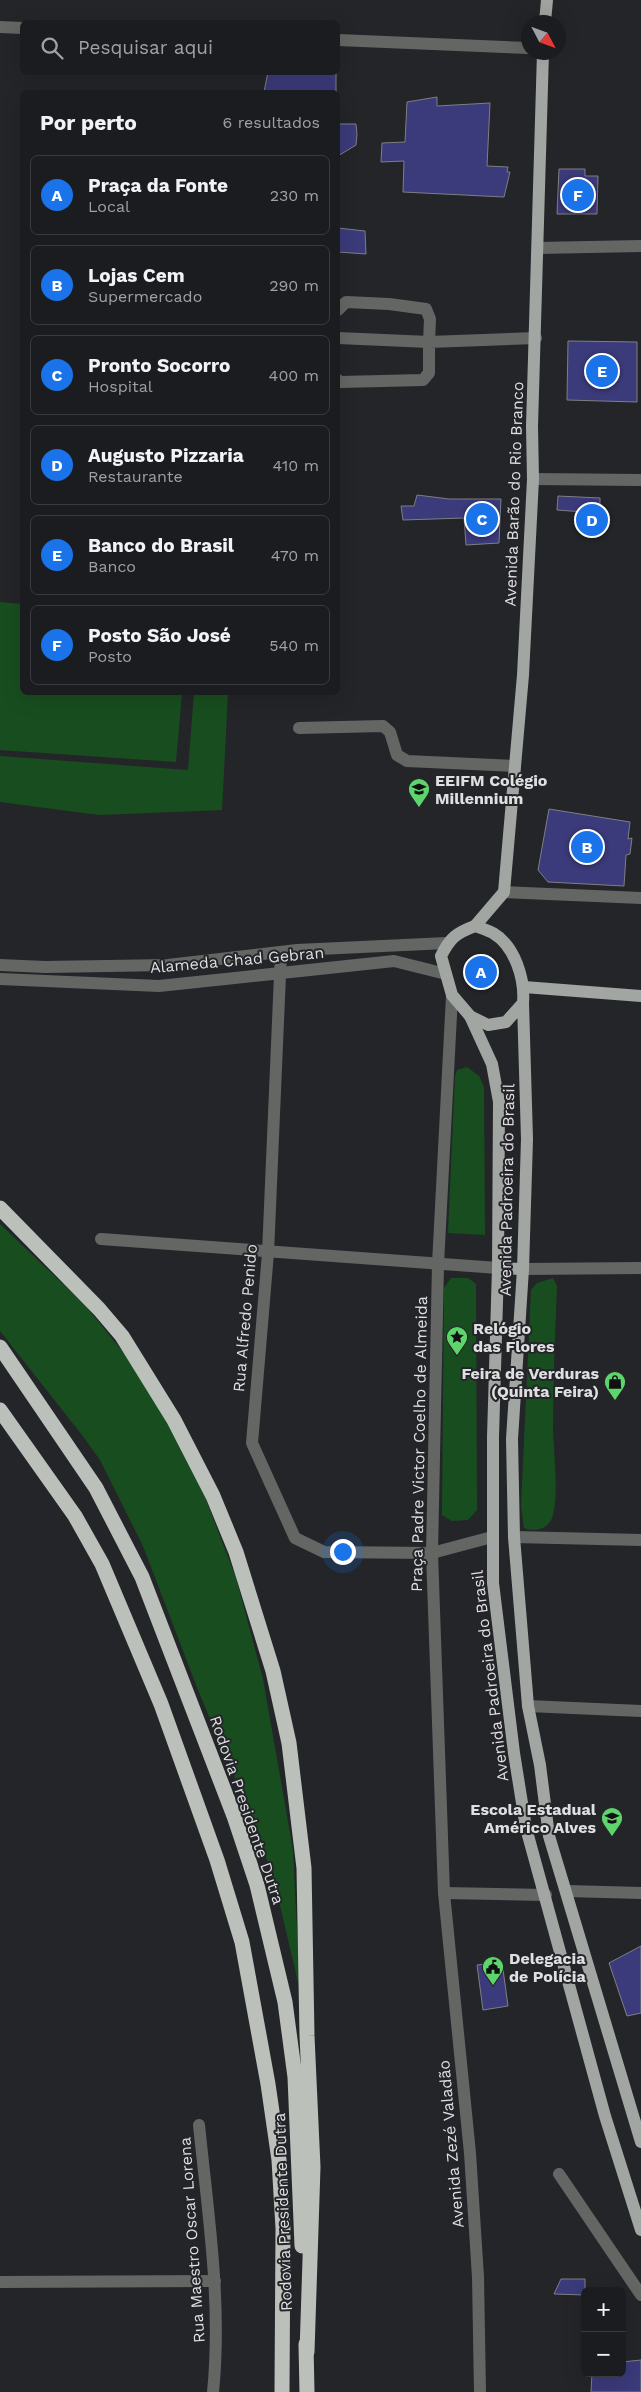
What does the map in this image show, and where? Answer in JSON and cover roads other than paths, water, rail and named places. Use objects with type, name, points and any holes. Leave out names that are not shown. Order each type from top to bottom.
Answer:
[{"type":"highway","points":[[0,1208],[99,1309],[116,1329],[174,1420],[213,1496],[236,1552],[273,1672],[289,1743],[304,1868],[307,2036],[313,2166],[307,2352]]},
{"type":"highway","name":"Rodovia Presidente Dutra","points":[[0,1346],[96,1488],[142,1577],[228,1799],[257,1885],[285,2002],[294,2077],[307,2352],[307,2392]]},
{"type":"highway","name":"Rodovia Presidente Dutra","points":[[0,1410],[75,1516],[102,1564],[161,1704],[217,1860],[242,1942],[268,2084],[279,2160],[283,2228],[282,2392]]},
{"type":"main road","points":[[546,15],[547,0]]},
{"type":"main road","name":"Avenida Barão do Rio Branco","points":[[504,892],[523,675],[534,479],[532,426],[543,60]]},
{"type":"main road","points":[[475,926],[494,934],[512,952],[524,988],[522,1003],[506,1022],[488,1026],[470,1016],[452,996],[440,956],[447,943],[458,932],[475,926],[504,892]]},
{"type":"main road","points":[[524,988],[641,996]]},
{"type":"main road","name":"Avenida Padroeira do Brasil","points":[[522,1003],[527,1140],[523,1269],[512,1439],[514,1537],[528,1706],[540,1765],[549,1836],[641,2142]]},
{"type":"main road","name":"Avenida Padroeira do Brasil","points":[[470,1016],[492,1064],[499,1102],[498,1268],[492,1537],[497,1620],[514,1753],[526,1828],[546,1895],[605,2116],[641,2230]]},
{"type":"main road","points":[[498,1268],[523,1269]]},
{"type":"street","points":[[0,27],[20,28]]},
{"type":"street","points":[[340,40],[521,48]]},
{"type":"street","points":[[538,248],[641,246]]},
{"type":"street","points":[[340,308],[346,302],[390,304],[426,309],[430,319],[429,372],[423,380],[340,382]]},
{"type":"street","points":[[340,338],[429,342],[536,338]]},
{"type":"street","points":[[534,479],[641,480]]},
{"type":"street","points":[[299,728],[384,726],[390,732],[397,755],[407,761],[515,766]]},
{"type":"street","points":[[504,892],[641,898]]},
{"type":"street","name":"Alameda Chad Gebran","points":[[0,965],[159,965],[281,952],[447,943]]},
{"type":"street","name":"Rua Alfredo Penido","points":[[281,952],[268,1252],[252,1442],[295,1538],[324,1552],[432,1553],[492,1537]]},
{"type":"street","name":"Alameda Chad Gebran","points":[[0,979],[159,986],[394,961],[446,974]]},
{"type":"street","points":[[194,962],[197,982]]},
{"type":"street","points":[[20,980],[21,966]]},
{"type":"street","name":"Praça Padre Victor Coelho de Almeida","points":[[444,1893],[432,1553],[438,1264],[452,996]]},
{"type":"street","points":[[101,1239],[498,1268]]},
{"type":"street","points":[[523,1269],[641,1268]]},
{"type":"street","points":[[514,1537],[641,1540]]},
{"type":"street","points":[[528,1706],[641,1711]]},
{"type":"street","points":[[567,1891],[641,1893]]},
{"type":"street","points":[[444,1893],[546,1895]]},
{"type":"street","name":"Avenida Zezé Valadão","points":[[444,1893],[470,2153],[478,2277],[480,2392]]},
{"type":"street","name":"Rua Maestro Oscar Lorena","points":[[200,2125],[215,2281],[217,2351],[213,2392]]},
{"type":"street","points":[[559,2174],[641,2295]]},
{"type":"street","points":[[0,2282],[215,2281]]},
{"type":"place","name":"Posto São José","points":[[578,195]]},
{"type":"place","name":"Banco do Brasil","points":[[602,371]]},
{"type":"place","name":"Pronto Socorro","points":[[482,519]]},
{"type":"place","name":"Augusto Pizzaria","points":[[592,520]]},
{"type":"place","name":"EEIFM Colégio Millennium","points":[[419,808]]},
{"type":"place","name":"Lojas Cem","points":[[587,847]]},
{"type":"place","name":"Praça da Fonte","points":[[481,972]]},
{"type":"place","name":"Relógio das Flores","points":[[457,1356]]},
{"type":"place","name":"Feira de Verduras (Quinta Feira)","points":[[615,1401]]},
{"type":"place","name":"Escola Estadual Américo Alves","points":[[612,1837]]},
{"type":"place","name":"Delegacia de Polícia","points":[[493,1986]]}]
